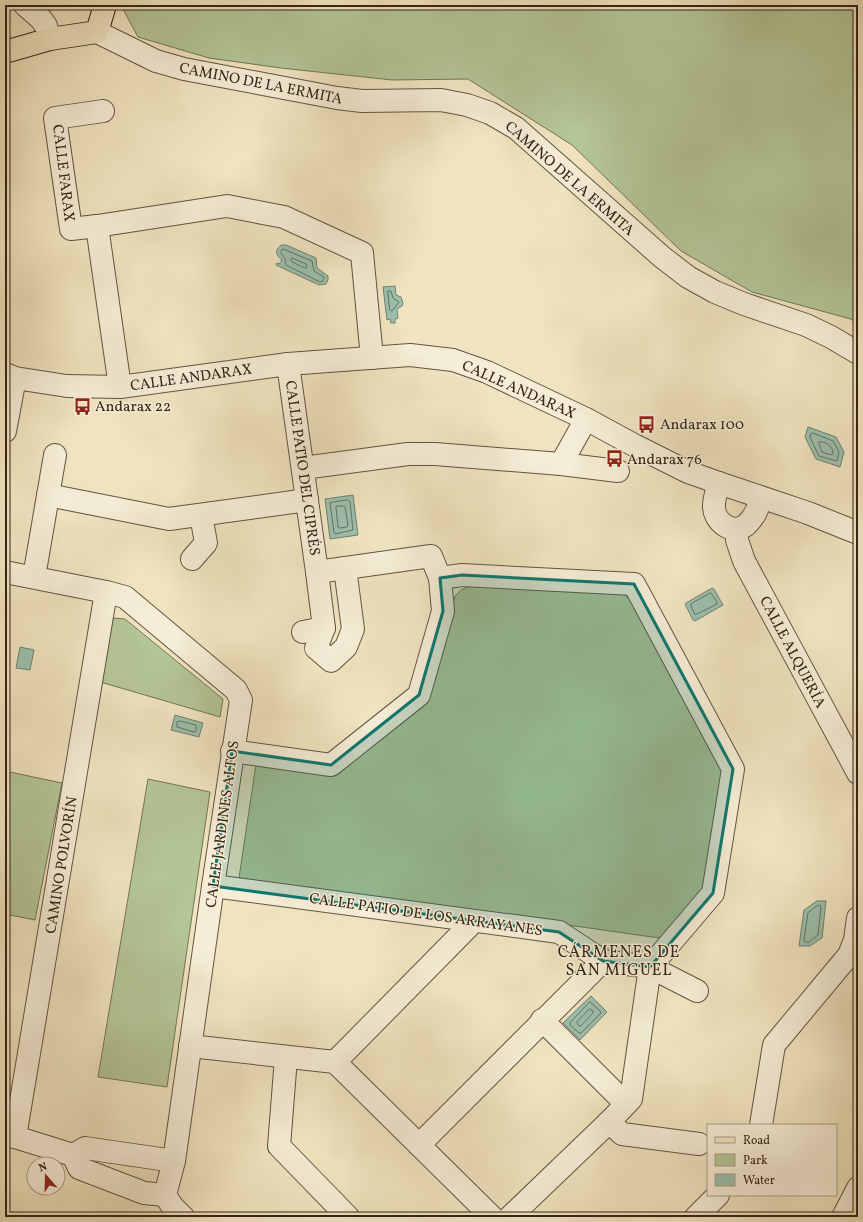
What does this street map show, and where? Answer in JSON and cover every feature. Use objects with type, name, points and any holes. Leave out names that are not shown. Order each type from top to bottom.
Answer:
[{"type":"main road","points":[[5,52],[50,39],[97,32],[105,5]]},
{"type":"street","points":[[25,5],[41,19],[46,26],[50,39]]},
{"type":"street","name":"CAMINO DE LA ERMITA","points":[[97,32],[156,61],[184,69],[336,98],[362,101],[441,100],[467,105],[490,114],[516,128],[662,258],[688,277],[715,292],[744,304],[806,325],[831,337],[858,353]]},
{"type":"street","name":"CALLE FARAX","points":[[103,111],[55,118],[71,229],[97,226],[120,387]]},
{"type":"street","points":[[97,226],[227,206],[284,217],[362,253],[372,358]]},
{"type":"street","name":"CALLE ANDARAX","points":[[5,431],[8,377],[67,386],[120,387],[288,364],[410,355],[453,360],[487,372],[586,419],[688,472],[808,513],[858,533]]},
{"type":"street","name":"CALLE PATIO DEL CIPRÉS","points":[[288,364],[317,572],[313,630],[316,648],[331,661],[346,647],[353,629],[344,568]]},
{"type":"street","points":[[561,464],[586,419]]},
{"type":"street","points":[[302,468],[408,454],[435,454],[618,470]]},
{"type":"street","points":[[34,577],[55,455]]},
{"type":"street","points":[[719,483],[713,506],[718,519],[726,527],[736,529],[745,526],[757,511],[761,498]]},
{"type":"street","points":[[48,495],[169,519],[307,500]]},
{"type":"street","points":[[192,559],[206,543],[201,514]]},
{"type":"street","name":"CALLE ALQUERÍA","points":[[736,529],[737,540],[744,561],[858,773]]},
{"type":"street","name":"CALLE PATIO DEL CIPRÉS","points":[[317,572],[431,556],[440,578]]},
{"type":"street","name":"CALLE JARDINES ALTOS","points":[[5,572],[124,597],[236,690],[241,700],[232,751],[174,1161],[165,1195]]},
{"type":"street","points":[[232,751],[331,765],[419,695],[443,611],[440,578],[462,575],[634,584],[733,769],[713,893],[650,967],[631,1098],[609,1122],[510,1217]]},
{"type":"street","name":"CAMINO POLVORÍN","points":[[10,1135],[106,592]]},
{"type":"street","name":"CALLE PATIO DE LOS ARRAYANES","points":[[213,886],[559,932],[603,961],[650,967],[697,991]]},
{"type":"street","points":[[761,1124],[774,1045],[849,955],[855,940],[858,918]]},
{"type":"street","points":[[335,1062],[474,921]]},
{"type":"street","points":[[419,1145],[542,1020],[603,961]]},
{"type":"street","points":[[542,1020],[626,1104]]},
{"type":"street","points":[[190,1046],[286,1058],[335,1062],[492,1217]]},
{"type":"street","points":[[286,1058],[279,1146],[348,1217]]},
{"type":"street","points":[[609,1122],[622,1134],[700,1144]]},
{"type":"street","points":[[10,1135],[72,1155],[79,1168],[144,1193],[165,1195],[172,1206],[183,1217]]},
{"type":"street","points":[[72,1155],[85,1148],[174,1161]]},
{"type":"street","points":[[843,1217],[858,1188]]},
{"type":"street","points":[[696,1217],[717,1196]]},
{"type":"highlighted area","points":[[462,575],[634,584],[733,769],[713,893],[650,967],[603,961],[559,932],[213,886],[232,751],[331,765],[419,695],[443,611],[440,578]]},
{"type":"green space","points":[[124,5],[858,5],[858,325],[851,319],[752,292],[681,251],[572,145],[468,79],[392,80],[281,68],[209,58],[138,37],[123,9]]},
{"type":"green space","points":[[470,586],[622,593],[634,603],[724,769],[704,891],[659,938],[239,878],[256,764],[333,775],[428,702],[455,596],[461,590]]},
{"type":"green space","points":[[114,618],[125,619],[223,699],[220,717],[97,681],[109,624]]},
{"type":"green space","points":[[5,771],[62,783],[35,920],[5,914]]},
{"type":"green space","points":[[148,779],[210,792],[167,1087],[98,1077]]},
{"type":"water","points":[[282,245],[286,245],[316,258],[317,268],[328,276],[326,284],[319,285],[276,265],[282,260],[278,257],[277,250]]},
{"type":"water","points":[[395,286],[396,295],[401,297],[403,303],[402,306],[397,309],[398,318],[395,319],[395,323],[391,323],[390,319],[387,320],[383,287]]},
{"type":"water","points":[[808,427],[836,437],[844,452],[840,467],[816,459],[805,437]]},
{"type":"water","points":[[353,495],[358,535],[330,539],[325,499]]},
{"type":"water","points":[[712,588],[723,605],[695,621],[693,620],[685,604]]},
{"type":"water","points":[[20,647],[34,650],[30,670],[16,668]]},
{"type":"water","points":[[175,715],[203,723],[199,737],[171,730]]},
{"type":"water","points":[[817,901],[826,901],[822,938],[810,946],[799,946],[804,910]]},
{"type":"water","points":[[591,996],[607,1012],[580,1040],[563,1023]]},
{"type":"place","name":"Andarax 22","points":[[82,406]]},
{"type":"place","name":"Andarax 100","points":[[647,424]]},
{"type":"place","name":"Andarax 76","points":[[614,459]]},
{"type":"district","name":"CÁRMENES DE SAN MIGUEL","points":[[619,960]]}]
